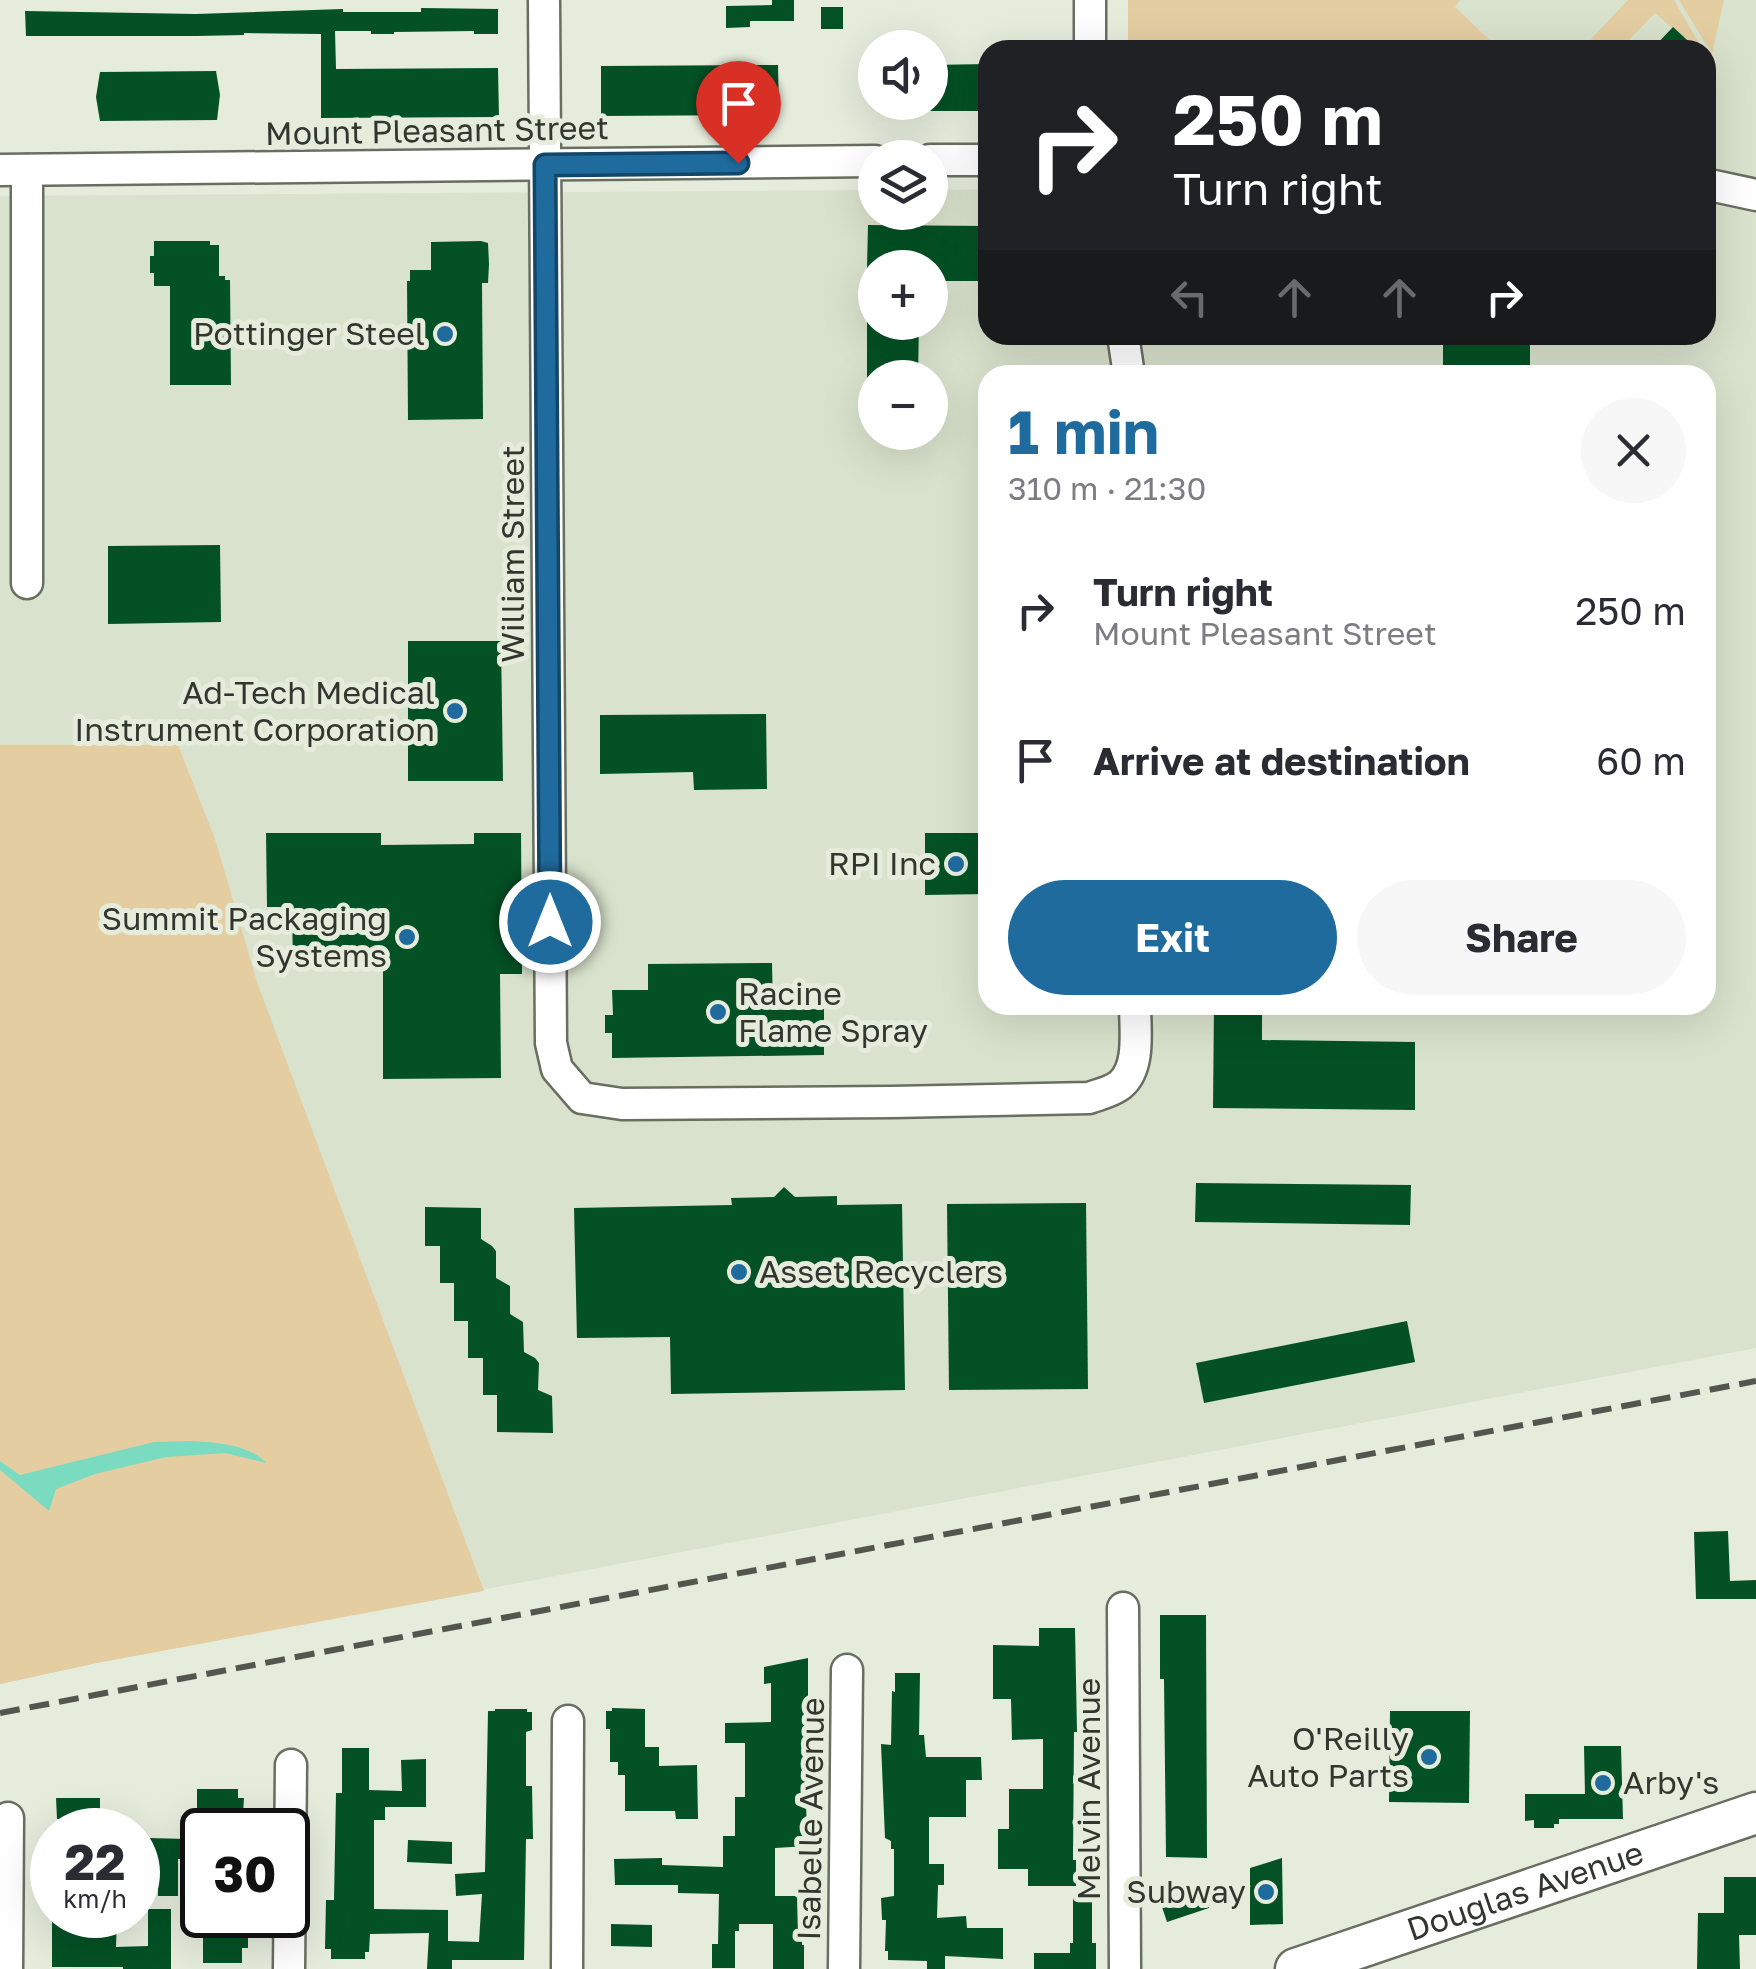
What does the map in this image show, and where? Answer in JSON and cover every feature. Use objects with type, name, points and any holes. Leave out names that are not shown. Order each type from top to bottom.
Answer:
[{"type":"main road","name":"Douglas Avenue","points":[[1296,1969],[1370,1956],[1756,1813]]},
{"type":"street","name":"William Street","points":[[544,0],[552,1043],[557,1070],[582,1098],[622,1104],[1089,1098],[1124,1082],[1135,1049],[1135,1015]]},
{"type":"street","points":[[1090,0],[1090,40]]},
{"type":"street","points":[[948,160],[978,160]]},
{"type":"street","name":"Mount Pleasant Street","points":[[13,170],[858,161]]},
{"type":"street","points":[[13,170],[27,583]]},
{"type":"street","points":[[1716,186],[1756,195]]},
{"type":"street","name":"Melvin Avenue","points":[[1124,1608],[1125,1969]]},
{"type":"street","name":"Isabelle Avenue","points":[[844,1969],[847,1670]]},
{"type":"street","points":[[566,1969],[568,1721]]},
{"type":"street","points":[[289,1969],[291,1764]]},
{"type":"street","points":[[7,1969],[8,1818]]},
{"type":"shaded area","points":[[1128,0],[1756,0],[1756,1348],[0,1684],[0,196],[858,190],[858,230],[948,230],[948,190],[978,189],[978,345],[1716,345],[1716,40],[1128,40]]},
{"type":"shaded area","points":[[1128,0],[1460,0],[1455,7],[1490,40],[1128,40]]},
{"type":"shaded area","points":[[1628,0],[1674,0],[1697,40],[1686,40],[1655,13],[1629,40],[1591,39]]},
{"type":"shaded area","points":[[1679,0],[1724,0],[1715,40],[1703,40]]},
{"type":"shaded area","points":[[0,745],[178,745],[215,839],[257,982],[484,1591],[0,1684]]},
{"type":"water","points":[[191,1441],[242,1448],[266,1463],[225,1453],[166,1457],[95,1474],[56,1489],[49,1511],[0,1470],[0,1461],[20,1475],[154,1442]]},
{"type":"building","points":[[772,0],[794,0],[794,21],[750,21],[750,27],[726,28],[726,6],[772,5]]},
{"type":"building","points":[[821,7],[843,7],[843,29],[821,29]]},
{"type":"building","points":[[421,8],[498,9],[498,34],[335,31],[336,69],[498,68],[499,117],[321,118],[321,34],[26,36],[25,11],[196,14],[343,9],[421,12]]},
{"type":"building","points":[[1673,27],[1687,40],[1661,40]]},
{"type":"building","points":[[978,64],[978,111],[948,111],[948,65]]},
{"type":"building","points":[[778,65],[779,115],[601,116],[601,66]]},
{"type":"building","points":[[216,71],[220,95],[217,120],[100,121],[96,97],[100,72]]},
{"type":"building","points":[[978,226],[978,281],[948,281],[948,250],[867,250],[868,230]]},
{"type":"building","points":[[154,241],[210,241],[210,245],[219,245],[219,276],[230,280],[231,385],[170,385],[170,286],[154,286],[150,256],[154,256]]},
{"type":"building","name":"Pottinger Steel","points":[[431,242],[488,243],[489,264],[488,283],[482,283],[483,419],[408,420],[410,270],[431,270]]},
{"type":"building","points":[[867,340],[919,340],[918,360],[867,360]]},
{"type":"building","points":[[1443,345],[1530,345],[1530,365],[1443,365]]},
{"type":"building","points":[[220,545],[221,622],[108,624],[108,546]]},
{"type":"building","name":"Ad-Tech Medical Instrument Corporation","points":[[408,641],[501,641],[503,781],[408,781]]},
{"type":"building","points":[[766,714],[767,789],[694,790],[693,772],[600,774],[600,715]]},
{"type":"building","name":"Summit Packaging Systems","points":[[266,833],[381,833],[381,845],[474,844],[474,833],[521,833],[522,974],[500,974],[501,1078],[383,1079],[383,968],[293,968],[292,907],[267,907]]},
{"type":"building","name":"RPI Inc","points":[[925,833],[978,833],[978,894],[925,895]]},
{"type":"building","name":"Racine Flame Spray","points":[[772,963],[773,1010],[824,1009],[824,1055],[612,1058],[612,1033],[605,1033],[605,1015],[613,1015],[612,990],[648,990],[648,964]]},
{"type":"building","points":[[1214,1015],[1262,1015],[1262,1040],[1415,1042],[1415,1110],[1213,1108]]},
{"type":"building","points":[[1196,1183],[1411,1185],[1410,1225],[1195,1222]]},
{"type":"building","name":"Asset Recyclers","points":[[784,1187],[795,1197],[837,1196],[837,1205],[902,1204],[905,1390],[671,1394],[670,1337],[577,1338],[574,1208],[732,1205],[731,1198],[774,1197]]},
{"type":"building","points":[[1086,1203],[1088,1389],[949,1390],[947,1204]]},
{"type":"building","points":[[425,1207],[481,1208],[481,1239],[496,1251],[496,1278],[510,1286],[510,1314],[523,1322],[524,1352],[539,1363],[538,1390],[552,1396],[553,1433],[497,1432],[497,1395],[483,1395],[483,1358],[468,1358],[468,1321],[454,1321],[454,1283],[440,1283],[440,1246],[425,1246]]},
{"type":"building","points":[[1407,1321],[1415,1362],[1204,1403],[1196,1363]]},
{"type":"building","points":[[1728,1531],[1730,1581],[1756,1580],[1756,1599],[1696,1599],[1694,1532]]},
{"type":"building","points":[[1160,1615],[1206,1615],[1207,1858],[1166,1857]]},
{"type":"building","points":[[1039,1628],[1075,1628],[1076,1886],[1028,1886],[1028,1869],[998,1869],[998,1829],[1009,1829],[1009,1789],[1043,1789],[1043,1739],[1012,1740],[1011,1699],[993,1699],[993,1645],[1039,1646]]},
{"type":"building","points":[[808,1658],[811,1735],[807,1735],[808,1766],[804,1766],[808,1846],[775,1848],[775,1896],[797,1896],[804,1969],[773,1969],[773,1924],[739,1924],[739,1931],[735,1931],[735,1968],[712,1968],[712,1944],[718,1944],[719,1894],[678,1893],[678,1885],[615,1885],[614,1859],[662,1858],[662,1865],[723,1867],[723,1836],[735,1836],[735,1797],[745,1797],[745,1743],[725,1743],[725,1723],[771,1722],[771,1683],[764,1684],[764,1667]]},
{"type":"building","points":[[895,1673],[920,1673],[919,1735],[924,1735],[926,1757],[981,1757],[982,1780],[966,1780],[966,1817],[929,1817],[929,1864],[944,1864],[944,1885],[938,1885],[937,1918],[966,1916],[967,1928],[1003,1928],[1003,1959],[945,1956],[945,1969],[927,1969],[927,1961],[888,1960],[881,1898],[894,1896],[894,1849],[885,1838],[881,1744],[891,1745]]},
{"type":"building","points":[[645,1709],[645,1747],[659,1747],[659,1766],[697,1765],[698,1819],[676,1819],[675,1811],[625,1811],[625,1775],[618,1775],[618,1762],[610,1762],[606,1711]]},
{"type":"building","points":[[488,1711],[532,1712],[532,1730],[526,1732],[526,1786],[532,1786],[533,1839],[526,1839],[524,1960],[452,1960],[452,1969],[427,1969],[429,1933],[370,1934],[365,1959],[331,1959],[331,1949],[325,1949],[326,1900],[334,1900],[336,1793],[342,1793],[342,1748],[369,1748],[369,1790],[402,1791],[401,1760],[426,1759],[426,1807],[385,1807],[385,1820],[374,1820],[374,1909],[448,1910],[448,1941],[479,1942],[482,1894],[456,1896],[455,1874],[485,1872]]},
{"type":"building","name":"O'Reilly Auto Parts","points":[[1390,1711],[1470,1711],[1469,1803],[1389,1802]]},
{"type":"building","name":"Arby's","points":[[1584,1746],[1621,1746],[1623,1819],[1559,1819],[1554,1828],[1534,1828],[1534,1820],[1525,1821],[1525,1794],[1585,1794]]},
{"type":"building","points":[[197,1789],[238,1789],[238,1798],[244,1798],[243,1808],[197,1808]]},
{"type":"building","points":[[56,1798],[100,1798],[100,1808],[56,1808]]},
{"type":"building","points":[[160,1838],[180,1839],[178,1896],[160,1896]]},
{"type":"building","points":[[408,1840],[452,1842],[452,1864],[407,1862]]},
{"type":"building","name":"Subway","points":[[1282,1858],[1283,1924],[1250,1925],[1250,1868]]},
{"type":"building","points":[[1724,1877],[1756,1877],[1756,1935],[1739,1935],[1740,1969],[1697,1969],[1698,1913],[1724,1913]]},
{"type":"building","points":[[1201,1884],[1209,1908],[1167,1922],[1159,1898]]},
{"type":"building","points":[[1073,1895],[1092,1895],[1096,1969],[1034,1969],[1034,1953],[1070,1953]]},
{"type":"building","points":[[160,1909],[171,1909],[171,1969],[52,1967],[52,1938],[116,1938],[116,1947],[148,1946],[148,1938],[160,1938]]},
{"type":"building","points":[[611,1924],[652,1925],[652,1947],[611,1946]]},
{"type":"building","points":[[203,1938],[248,1938],[248,1948],[242,1948],[242,1963],[203,1963]]},
{"type":"railway","points":[[0,1713],[1756,1381]]},
{"type":"place","name":"Pottinger Steel","points":[[445,334]]},
{"type":"place","name":"Ad-Tech Medical Instrument Corporation","points":[[455,711]]},
{"type":"place","name":"RPI Inc","points":[[956,864]]},
{"type":"place","name":"Summit Packaging Systems","points":[[407,937]]},
{"type":"place","name":"Racine Flame Spray","points":[[718,1012]]},
{"type":"place","name":"Asset Recyclers","points":[[739,1272]]},
{"type":"place","name":"O'Reilly Auto Parts","points":[[1429,1757]]},
{"type":"place","name":"Arby's","points":[[1603,1783]]},
{"type":"place","name":"Subway","points":[[1266,1892]]},
{"type":"route","points":[[550,922],[545,165],[738,163]]}]
